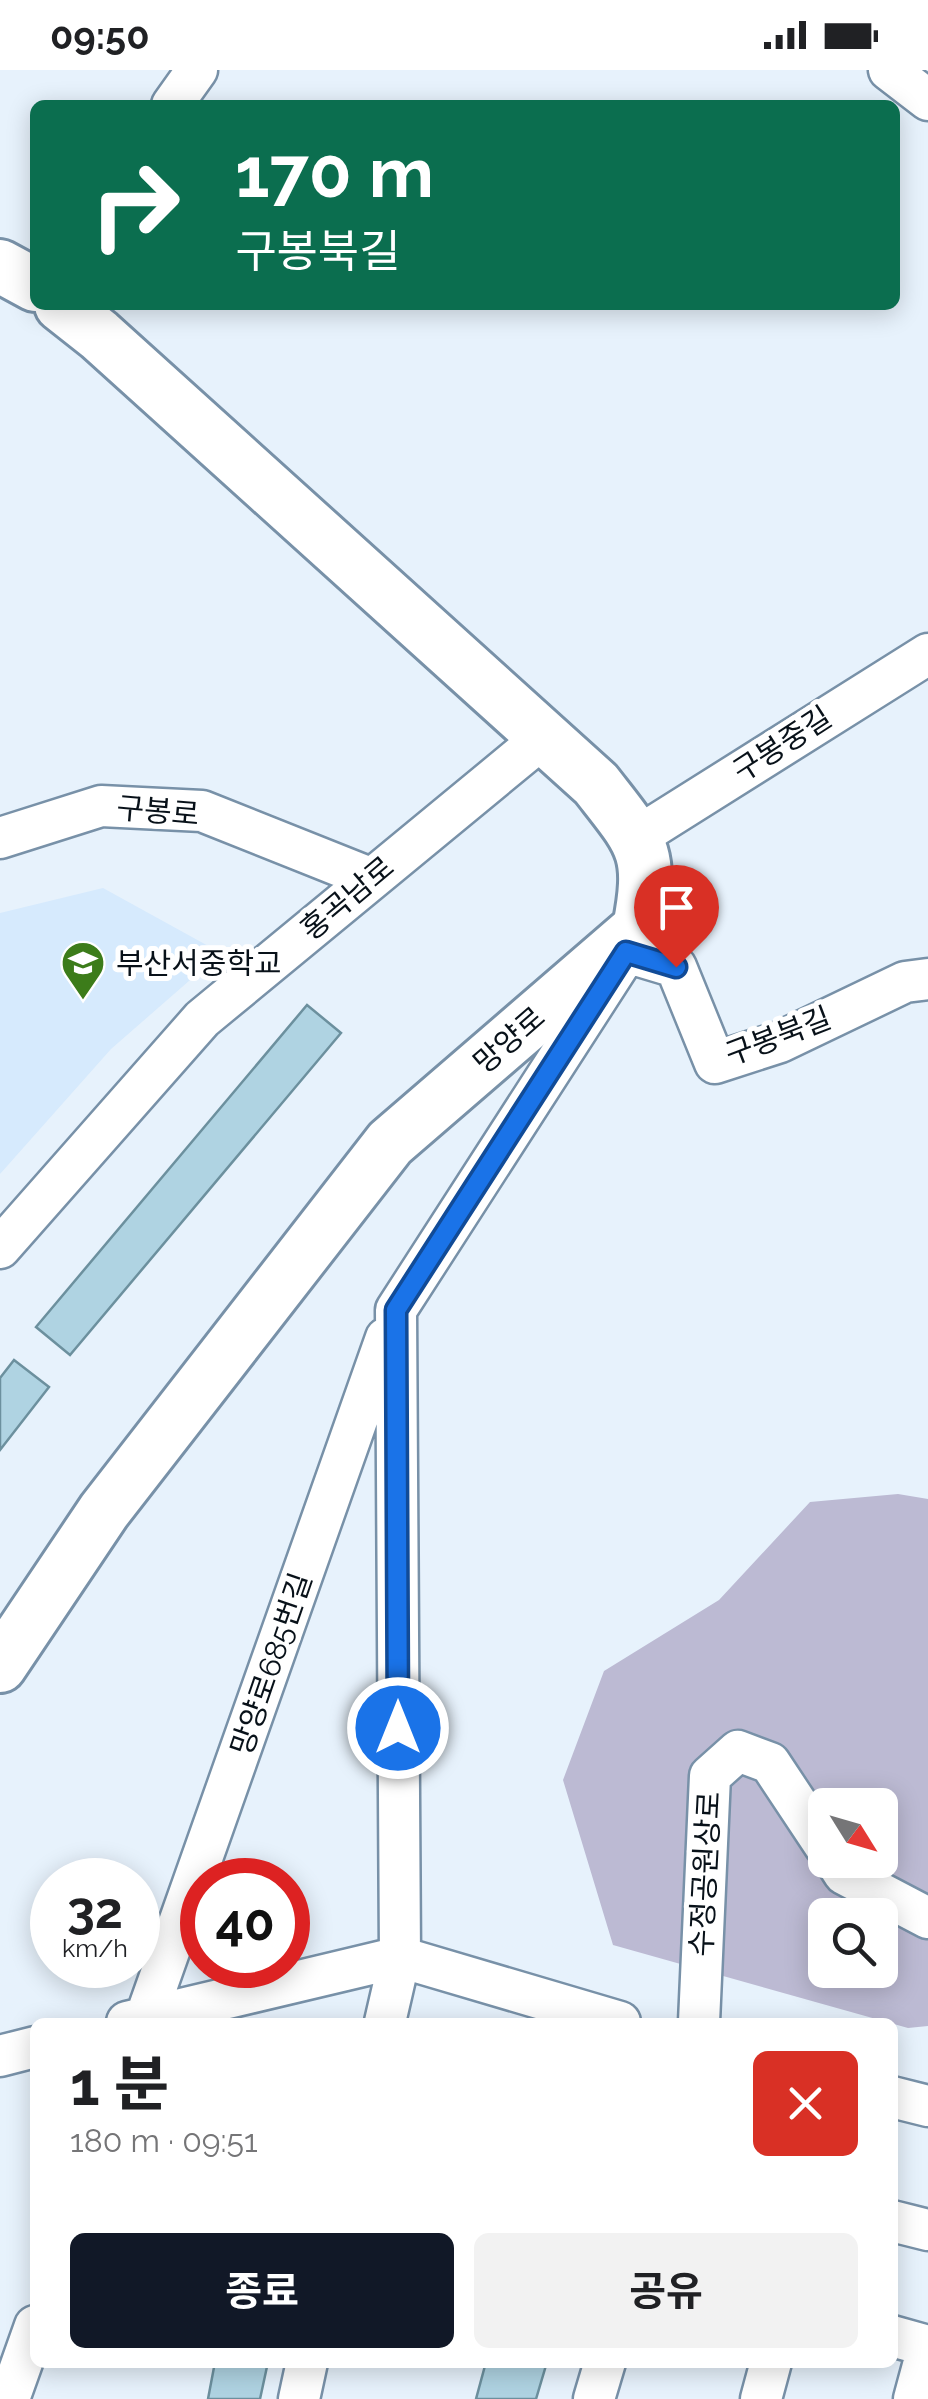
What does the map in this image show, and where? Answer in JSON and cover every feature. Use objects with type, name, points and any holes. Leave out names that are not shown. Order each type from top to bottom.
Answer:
[{"type":"main road","points":[[66,310],[100,335],[596,784],[638,837],[647,860],[633,940]]},
{"type":"main road","name":"망양로","points":[[0,1666],[115,1496],[390,1143],[633,940]]},
{"type":"street","points":[[176,100],[197,70]]},
{"type":"street","points":[[889,70],[928,100]]},
{"type":"street","name":"구봉중길","points":[[638,837],[928,654]]},
{"type":"street","name":"홍곡남로","points":[[0,1248],[202,1019],[544,738]]},
{"type":"street","name":"구봉로","points":[[0,838],[101,806],[202,811],[370,878]]},
{"type":"street","name":"구봉북길","points":[[633,940],[676,967],[715,1063],[780,1042],[905,982],[928,979]]},
{"type":"street","name":"망양로685번길","points":[[140,2018],[396,1310],[633,940]]},
{"type":"street","points":[[386,2018],[400,1957],[396,1310]]},
{"type":"street","name":"수정공원상로","points":[[699,2018],[710,1776],[738,1751],[770,1763],[808,1820]]},
{"type":"street","points":[[852,1878],[928,1918]]},
{"type":"street","points":[[400,1957],[606,2018]]},
{"type":"street","name":"망양로685번길","points":[[151,2018],[400,1957]]},
{"type":"street","points":[[0,2056],[30,2047]]},
{"type":"street","points":[[898,2098],[928,2106]]},
{"type":"street","points":[[898,2222],[928,2230]]},
{"type":"street","points":[[898,2338],[928,2346],[914,2399]]},
{"type":"street","points":[[8,2399],[30,2340]]},
{"type":"street","points":[[299,2399],[306,2368]]},
{"type":"street","points":[[594,2399],[603,2368]]},
{"type":"street","points":[[761,2399],[769,2368]]},
{"type":"shaded area","name":"부산서중학교","points":[[103,888],[221,953],[111,1049],[0,1174],[0,913]]},
{"type":"shaded area","points":[[898,1494],[928,1499],[928,2026],[908,2028],[898,2025],[898,2018],[872,2018],[613,1945],[563,1780],[604,1671],[719,1600],[810,1502]]},
{"type":"building","points":[[307,1005],[341,1033],[70,1355],[36,1327]]},
{"type":"building","points":[[14,1360],[49,1387],[0,1450],[0,1378]]},
{"type":"building","points":[[214,2368],[267,2368],[260,2399],[208,2399]]},
{"type":"building","points":[[484,2368],[545,2368],[536,2399],[476,2399]]},
{"type":"place","name":"부산서중학교","points":[[83,1001]]},
{"type":"route","points":[[398,1728],[396,1310],[500,1142],[589,1015],[626,952],[676,967]]}]
